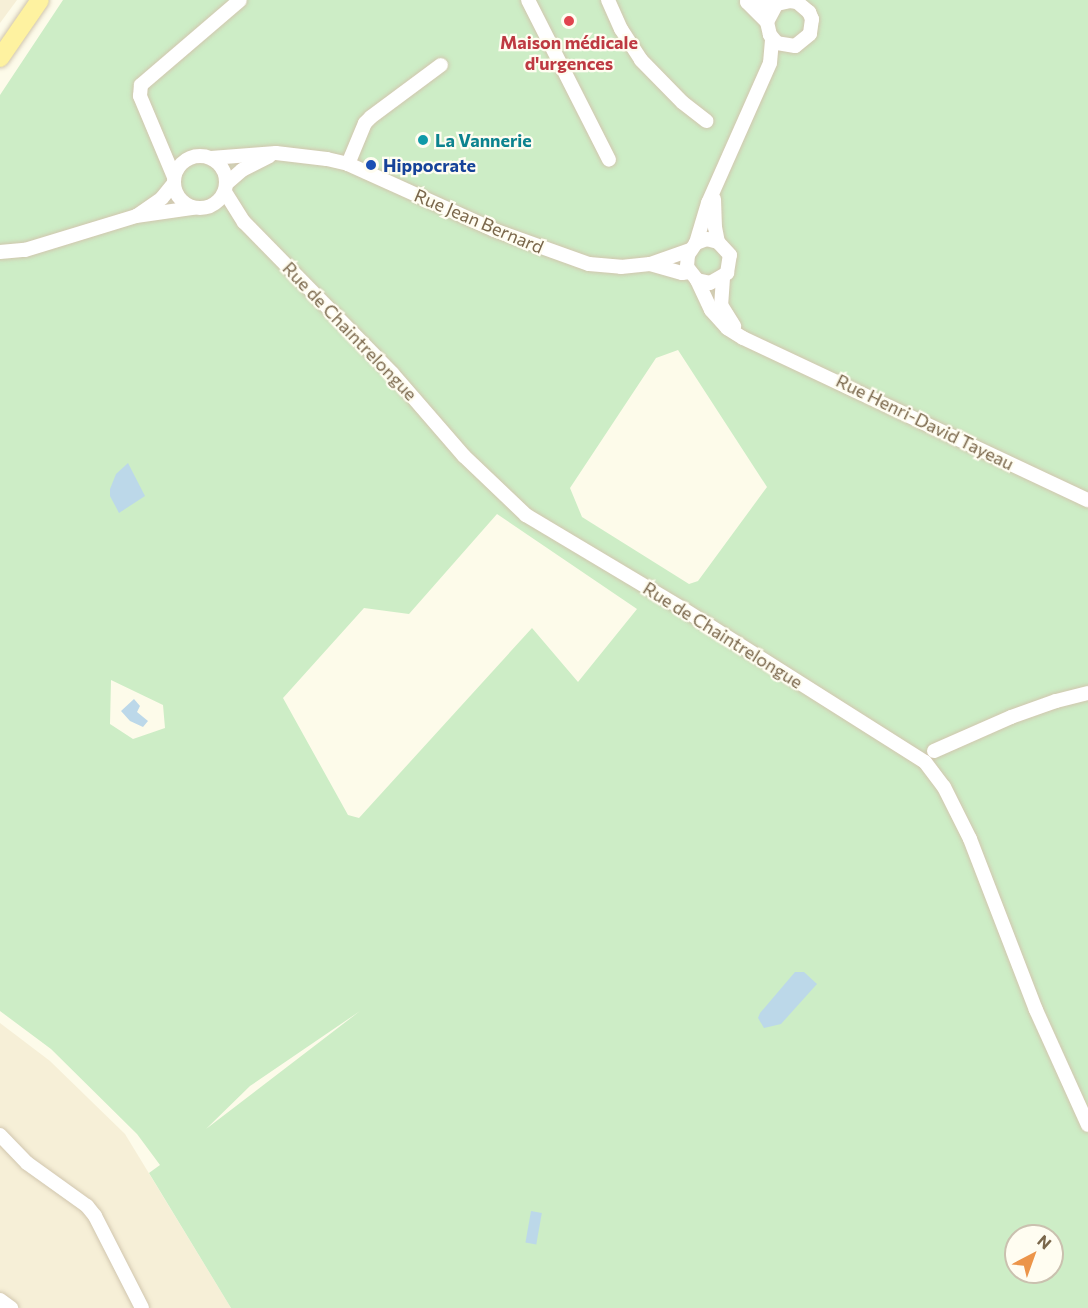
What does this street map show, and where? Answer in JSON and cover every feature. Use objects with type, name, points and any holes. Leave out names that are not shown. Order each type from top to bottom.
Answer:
[{"type":"main road","points":[[0,58],[40,0]]},
{"type":"street","points":[[199,208],[183,202],[176,194],[174,180],[160,138],[140,96],[141,84],[240,0]]},
{"type":"street","points":[[528,0],[609,160]]},
{"type":"street","points":[[608,0],[621,29],[641,60],[682,102],[706,121]]},
{"type":"street","points":[[745,1],[776,5],[790,1],[797,2],[809,12],[812,19],[812,27],[806,40],[789,47],[770,63]]},
{"type":"street","points":[[745,1],[766,22],[772,39],[770,63],[716,184],[687,261],[717,319],[742,338],[763,345]]},
{"type":"street","points":[[766,22],[776,5]]},
{"type":"street","points":[[772,39],[789,47]]},
{"type":"street","points":[[348,164],[365,123],[441,65]]},
{"type":"street","points":[[160,138],[173,148],[192,157],[212,158],[223,169],[226,188]]},
{"type":"street","points":[[0,252],[24,250],[136,216],[213,205],[226,188],[250,165],[276,153]]},
{"type":"street","name":"Rue Jean Bernard","points":[[212,158],[276,153],[348,164],[494,230],[560,256],[589,264],[612,266],[650,264],[693,247]]},
{"type":"street","points":[[136,216],[162,198],[174,180],[177,168],[192,157]]},
{"type":"street","points":[[716,184],[714,205],[718,242]]},
{"type":"street","name":"Rue de Chaintrelongue","points":[[226,188],[244,222],[392,373],[464,456],[526,515],[683,609],[925,762],[944,787],[970,839],[1036,1010],[1088,1125]]},
{"type":"street","name":"Rue de Chaintrelongue","points":[[199,208],[224,212],[244,222]]},
{"type":"street","points":[[693,247],[707,239],[718,242],[727,249],[731,261],[723,278],[722,305],[725,314],[741,332],[763,345]]},
{"type":"street","name":"Rue Jean Bernard","points":[[650,264],[693,276]]},
{"type":"street","points":[[693,276],[710,283],[723,278]]},
{"type":"street","name":"Rue Henri-David Tayeau","points":[[763,345],[1088,500]]},
{"type":"street","points":[[934,751],[1020,714],[1088,693]]},
{"type":"street","points":[[0,1135],[27,1163],[87,1206],[95,1216],[142,1308]]},
{"type":"street","points":[[0,1300],[11,1308]]},
{"type":"shaded area","points":[[0,0],[17,0],[0,23]]},
{"type":"shaded area","points":[[0,1023],[50,1061],[125,1134],[231,1308],[0,1308]]},
{"type":"green space","points":[[63,0],[1088,0],[1088,1308],[231,1308],[149,1173],[160,1165],[137,1134],[51,1049],[0,1011],[0,95]],"holes":[[[678,350],[767,487],[698,581],[689,584],[582,517],[570,488],[656,358]],[[497,514],[637,609],[578,682],[532,628],[359,818],[348,815],[283,698],[364,608],[409,614]],[[111,680],[163,705],[165,728],[133,739],[110,724]],[[360,1011],[206,1129],[250,1086]]]},
{"type":"water","points":[[128,463],[145,496],[119,513],[110,496],[110,489],[116,474]]},
{"type":"water","points":[[134,699],[140,706],[137,712],[148,721],[143,727],[130,721],[121,711]]},
{"type":"water","points":[[795,972],[804,972],[817,984],[781,1024],[764,1028],[758,1018],[760,1013]]},
{"type":"water","points":[[531,1211],[542,1213],[536,1244],[525,1243]]},
{"type":"place","name":"Maison médicale d'urgences","points":[[569,21]]},
{"type":"place","name":"La Vannerie","points":[[423,140]]},
{"type":"place","name":"Hippocrate","points":[[371,165]]}]
